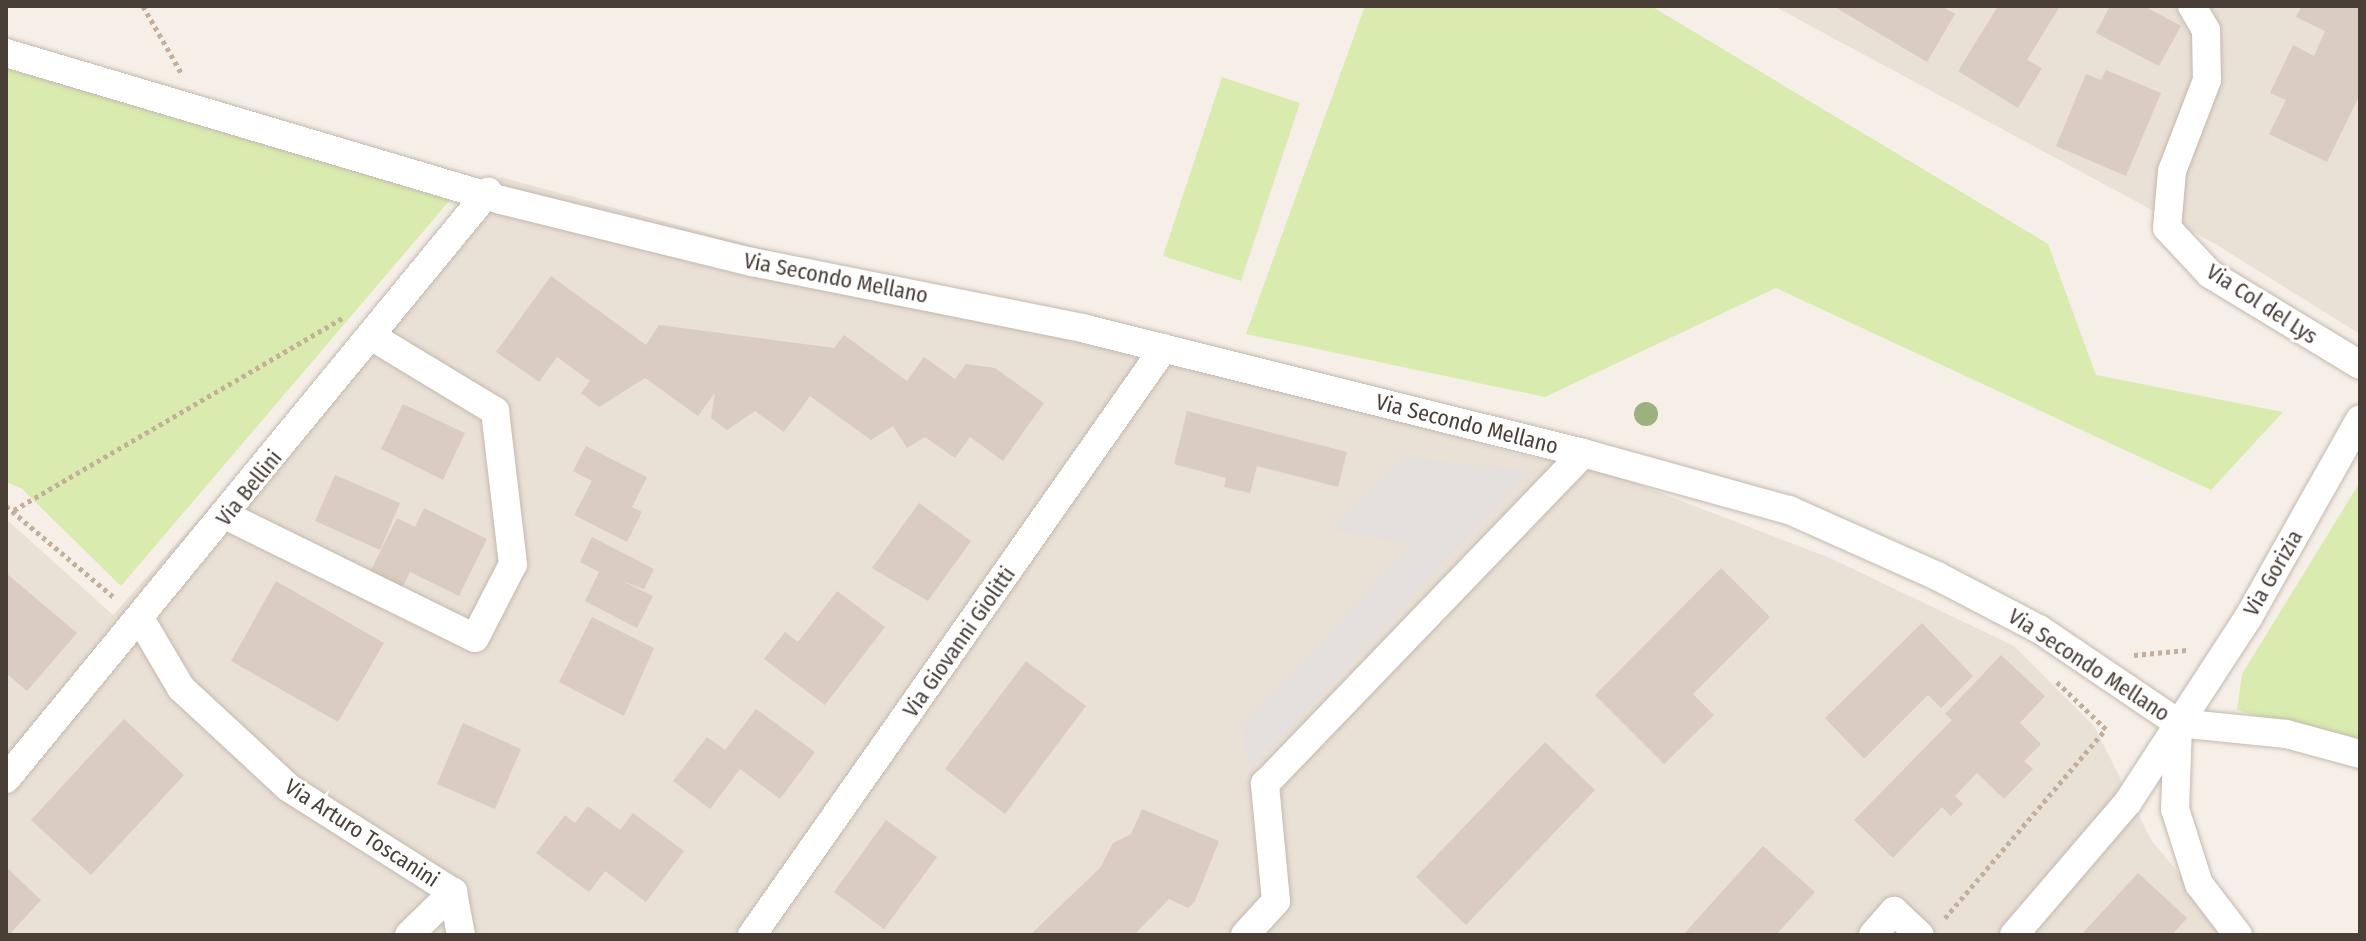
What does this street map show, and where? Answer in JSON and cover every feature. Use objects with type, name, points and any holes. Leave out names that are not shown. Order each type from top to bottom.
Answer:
[{"type":"street","name":"Via Col del Lys","points":[[2192,6],[2206,30],[2207,80],[2172,171],[2167,228],[2210,274],[2360,365]]},
{"type":"street","name":"Via Secondo Mellano","points":[[6,53],[201,114],[488,192],[501,200],[752,262],[1164,348],[1583,453],[1789,510],[1937,576],[2039,629],[2178,723],[2175,809],[2199,884],[2238,935]]},
{"type":"street","name":"Via Bellini","points":[[6,779],[227,516],[488,192]]},
{"type":"street","points":[[227,516],[475,638],[513,564],[495,411],[373,337]]},
{"type":"street","name":"Via Giovanni Giolitti","points":[[752,935],[1164,348]]},
{"type":"street","name":"Via Gorizia","points":[[2014,935],[2128,802],[2248,618],[2360,419]]},
{"type":"street","points":[[1245,935],[1276,901],[1265,784],[1583,453]]},
{"type":"street","name":"Via Arturo Toscanini","points":[[141,620],[181,688],[289,788],[453,892],[461,935]]},
{"type":"street","points":[[2178,723],[2286,734],[2360,754]]},
{"type":"street","points":[[409,935],[453,892]]},
{"type":"street","points":[[1873,935],[1894,911],[1930,929]]},
{"type":"path","points":[[143,6],[201,114]]},
{"type":"path","points":[[14,510],[346,317]]},
{"type":"path","points":[[6,506],[141,620]]},
{"type":"path","points":[[2127,656],[2185,652],[2193,640]]},
{"type":"path","points":[[1930,929],[2106,729],[2044,670]]},
{"type":"shaded area","points":[[1774,6],[2360,6],[2360,334],[2217,245]]},
{"type":"shaded area","points":[[501,177],[1526,456],[1601,470],[1830,558],[2014,646],[2094,726],[2151,840],[2231,935],[6,935],[6,519],[113,615]]},
{"type":"shaded area","points":[[1404,457],[1530,471],[1250,770],[1242,725],[1411,545],[1333,529]]},
{"type":"green space","points":[[1365,6],[1651,6],[2048,244],[2096,375],[2283,412],[2211,490],[1776,288],[1545,397],[1246,334]]},
{"type":"green space","points":[[6,64],[450,200],[121,586],[21,488],[6,482]]},
{"type":"green space","points":[[1222,77],[1300,103],[1241,281],[1163,256]]},
{"type":"green space","points":[[2360,482],[2360,746],[2237,710],[2242,674]]},
{"type":"building","points":[[1833,6],[1941,6],[1955,14],[1927,62]]},
{"type":"building","points":[[1998,6],[2060,6],[2027,60],[2042,68],[2018,108],[1958,71]]},
{"type":"building","points":[[2110,6],[2144,6],[2181,26],[2159,66],[2096,33]]},
{"type":"building","points":[[2302,6],[2360,6],[2360,94],[2327,162],[2269,134],[2286,100],[2270,93],[2293,45],[2314,56],[2325,31],[2296,17]]},
{"type":"building","points":[[2106,70],[2161,93],[2126,176],[2056,146],[2086,74],[2101,80]]},
{"type":"building","points":[[551,276],[646,345],[659,325],[834,348],[844,335],[907,381],[924,357],[955,379],[966,364],[995,368],[1044,403],[1003,461],[970,437],[955,458],[925,437],[907,448],[893,426],[871,440],[810,396],[784,432],[755,411],[727,430],[711,418],[715,393],[698,416],[645,378],[599,407],[581,393],[590,381],[557,357],[539,382],[496,352]]},
{"type":"building","points":[[403,404],[465,433],[443,480],[381,449]]},
{"type":"building","points":[[1187,411],[1347,452],[1338,487],[1257,466],[1250,493],[1224,487],[1226,478],[1174,464]]},
{"type":"building","points":[[586,446],[647,477],[632,507],[642,512],[627,542],[574,515],[592,481],[573,471]]},
{"type":"building","points":[[335,475],[400,503],[380,550],[315,521]]},
{"type":"building","points":[[919,503],[971,541],[928,601],[872,568]]},
{"type":"building","points":[[424,508],[487,539],[459,596],[410,572],[402,588],[370,572],[397,518],[415,527]]},
{"type":"building","points":[[592,537],[654,569],[644,589],[620,580],[653,596],[637,628],[585,601],[599,572],[580,562]]},
{"type":"building","points":[[1721,568],[1770,617],[1693,694],[1714,715],[1664,764],[1595,695]]},
{"type":"building","points":[[6,573],[77,633],[27,691],[6,673]]},
{"type":"building","points":[[276,581],[384,643],[338,722],[231,661]]},
{"type":"building","points":[[837,591],[885,627],[825,705],[764,659],[785,632],[798,642]]},
{"type":"building","points":[[592,617],[654,648],[624,716],[559,682]]},
{"type":"building","points":[[1922,623],[1973,676],[1941,708],[1928,695],[1864,759],[1825,718]]},
{"type":"building","points":[[2001,655],[2045,696],[2020,723],[2041,744],[2024,761],[2033,769],[2004,799],[1977,773],[1955,796],[1963,804],[1951,816],[1942,807],[1893,858],[1854,820],[1952,720],[1945,714]]},
{"type":"building","points":[[1026,661],[1086,706],[1005,814],[945,769]]},
{"type":"building","points":[[756,709],[815,752],[780,799],[740,769],[710,809],[673,781],[707,737],[725,750]]},
{"type":"building","points":[[124,719],[184,775],[91,875],[31,820]]},
{"type":"building","points":[[463,723],[521,749],[495,809],[437,784]]},
{"type":"building","points":[[1545,742],[1595,790],[1466,925],[1416,877]]},
{"type":"building","points":[[588,806],[620,830],[633,813],[684,851],[646,902],[605,871],[589,892],[536,853],[565,815],[575,823]]},
{"type":"building","points":[[1142,809],[1219,841],[1195,901],[1188,908],[1169,899],[1134,935],[1030,935],[1100,868],[1113,843],[1131,834]]},
{"type":"building","points":[[886,820],[937,857],[884,929],[834,892]]},
{"type":"building","points":[[1763,846],[1815,892],[1776,935],[1683,935]]},
{"type":"building","points":[[6,867],[41,900],[9,935],[6,935]]},
{"type":"building","points":[[2138,873],[2187,918],[2172,935],[2081,935]]}]
